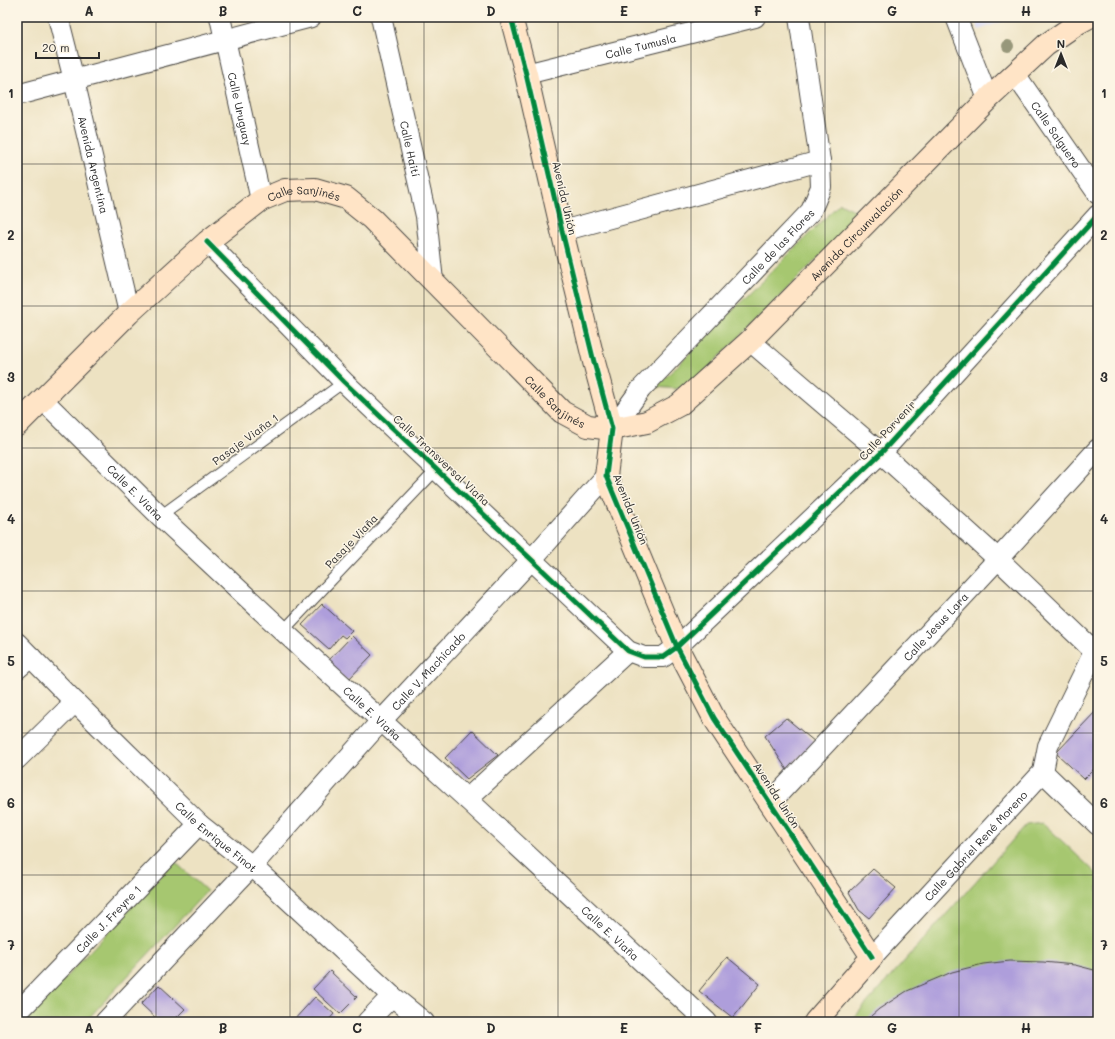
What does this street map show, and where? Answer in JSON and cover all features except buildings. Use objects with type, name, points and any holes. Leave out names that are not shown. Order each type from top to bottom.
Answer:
[{"type":"main road","name":"Avenida Unión","points":[[511,17],[526,74],[594,362],[612,429],[606,476],[677,647],[714,718],[872,957]]},
{"type":"main road","name":"Avenida Circunvalación","points":[[612,429],[647,422],[679,405],[750,341],[988,99],[1046,45],[1089,17]]},
{"type":"main road","name":"Calle Sanjinés","points":[[17,425],[129,313],[207,242],[261,200],[285,190],[315,189],[346,198],[372,219],[562,412],[588,426],[612,429]]},
{"type":"main road","name":"Calle Gabriel René Moreno","points":[[814,1022],[872,957]]},
{"type":"street","name":"Avenida Argentina","points":[[58,17],[129,313]]},
{"type":"street","name":"Calle Uruguay","points":[[220,17],[261,200]]},
{"type":"street","points":[[17,95],[311,17]]},
{"type":"street","name":"Calle Haití","points":[[381,17],[426,216],[433,281]]},
{"type":"street","name":"Calle Tumusla","points":[[526,74],[755,17]]},
{"type":"street","name":"Calle de las Flores","points":[[612,429],[641,389],[811,211],[821,187],[820,161],[799,17]]},
{"type":"street","points":[[956,17],[988,99]]},
{"type":"street","name":"Calle Salguero","points":[[1015,74],[1098,194]]},
{"type":"street","points":[[562,230],[820,161]]},
{"type":"street","name":"Calle Porvenir","points":[[677,647],[881,453],[1098,215]]},
{"type":"street","name":"Calle Transversal Viaña","points":[[207,242],[344,382],[628,651],[644,656],[663,656],[677,647]]},
{"type":"street","points":[[750,341],[881,453],[1096,648],[1048,746],[1043,772],[1098,825]]},
{"type":"street","name":"Calle E. Viaña","points":[[42,399],[160,516],[282,631],[467,799],[707,1022]]},
{"type":"street","name":"Calle Jesus Lara","points":[[770,803],[998,559],[1098,449]]},
{"type":"street","name":"Calle V. Machicado","points":[[252,866],[381,721],[532,559],[606,476]]},
{"type":"street","name":"Calle Enrique Finot","points":[[17,643],[24,663],[75,702],[200,824],[252,866],[392,996],[424,1022]]},
{"type":"street","points":[[467,799],[628,651]]},
{"type":"street","points":[[17,759],[75,702]]},
{"type":"street","name":"Calle Gabriel René Moreno","points":[[872,957],[1043,772]]},
{"type":"street","name":"Calle J. Freyre 1","points":[[17,1013],[200,824]]},
{"type":"street","points":[[106,1022],[252,866]]},
{"type":"street","points":[[367,1022],[392,996]]},
{"type":"lane","name":"Pasaje Viaña 1","points":[[160,516],[344,382]]},
{"type":"lane","name":"Pasaje Viaña","points":[[282,631],[437,469]]},
{"type":"shaded area","points":[[974,17],[1015,17],[979,30]]},
{"type":"green space","points":[[840,203],[862,214],[693,383],[678,389],[656,387]]},
{"type":"green space","points":[[1043,823],[1098,875],[1098,1022],[850,1022],[1026,825]]},
{"type":"green space","points":[[174,861],[207,891],[85,1022],[24,1022]]},
{"type":"cycle path","points":[[511,17],[526,74],[594,362],[612,429],[606,476],[677,647],[714,718],[872,957]]},
{"type":"cycle path","points":[[207,242],[344,382],[628,651],[644,657],[663,657],[677,647],[881,453],[1098,215]]}]
